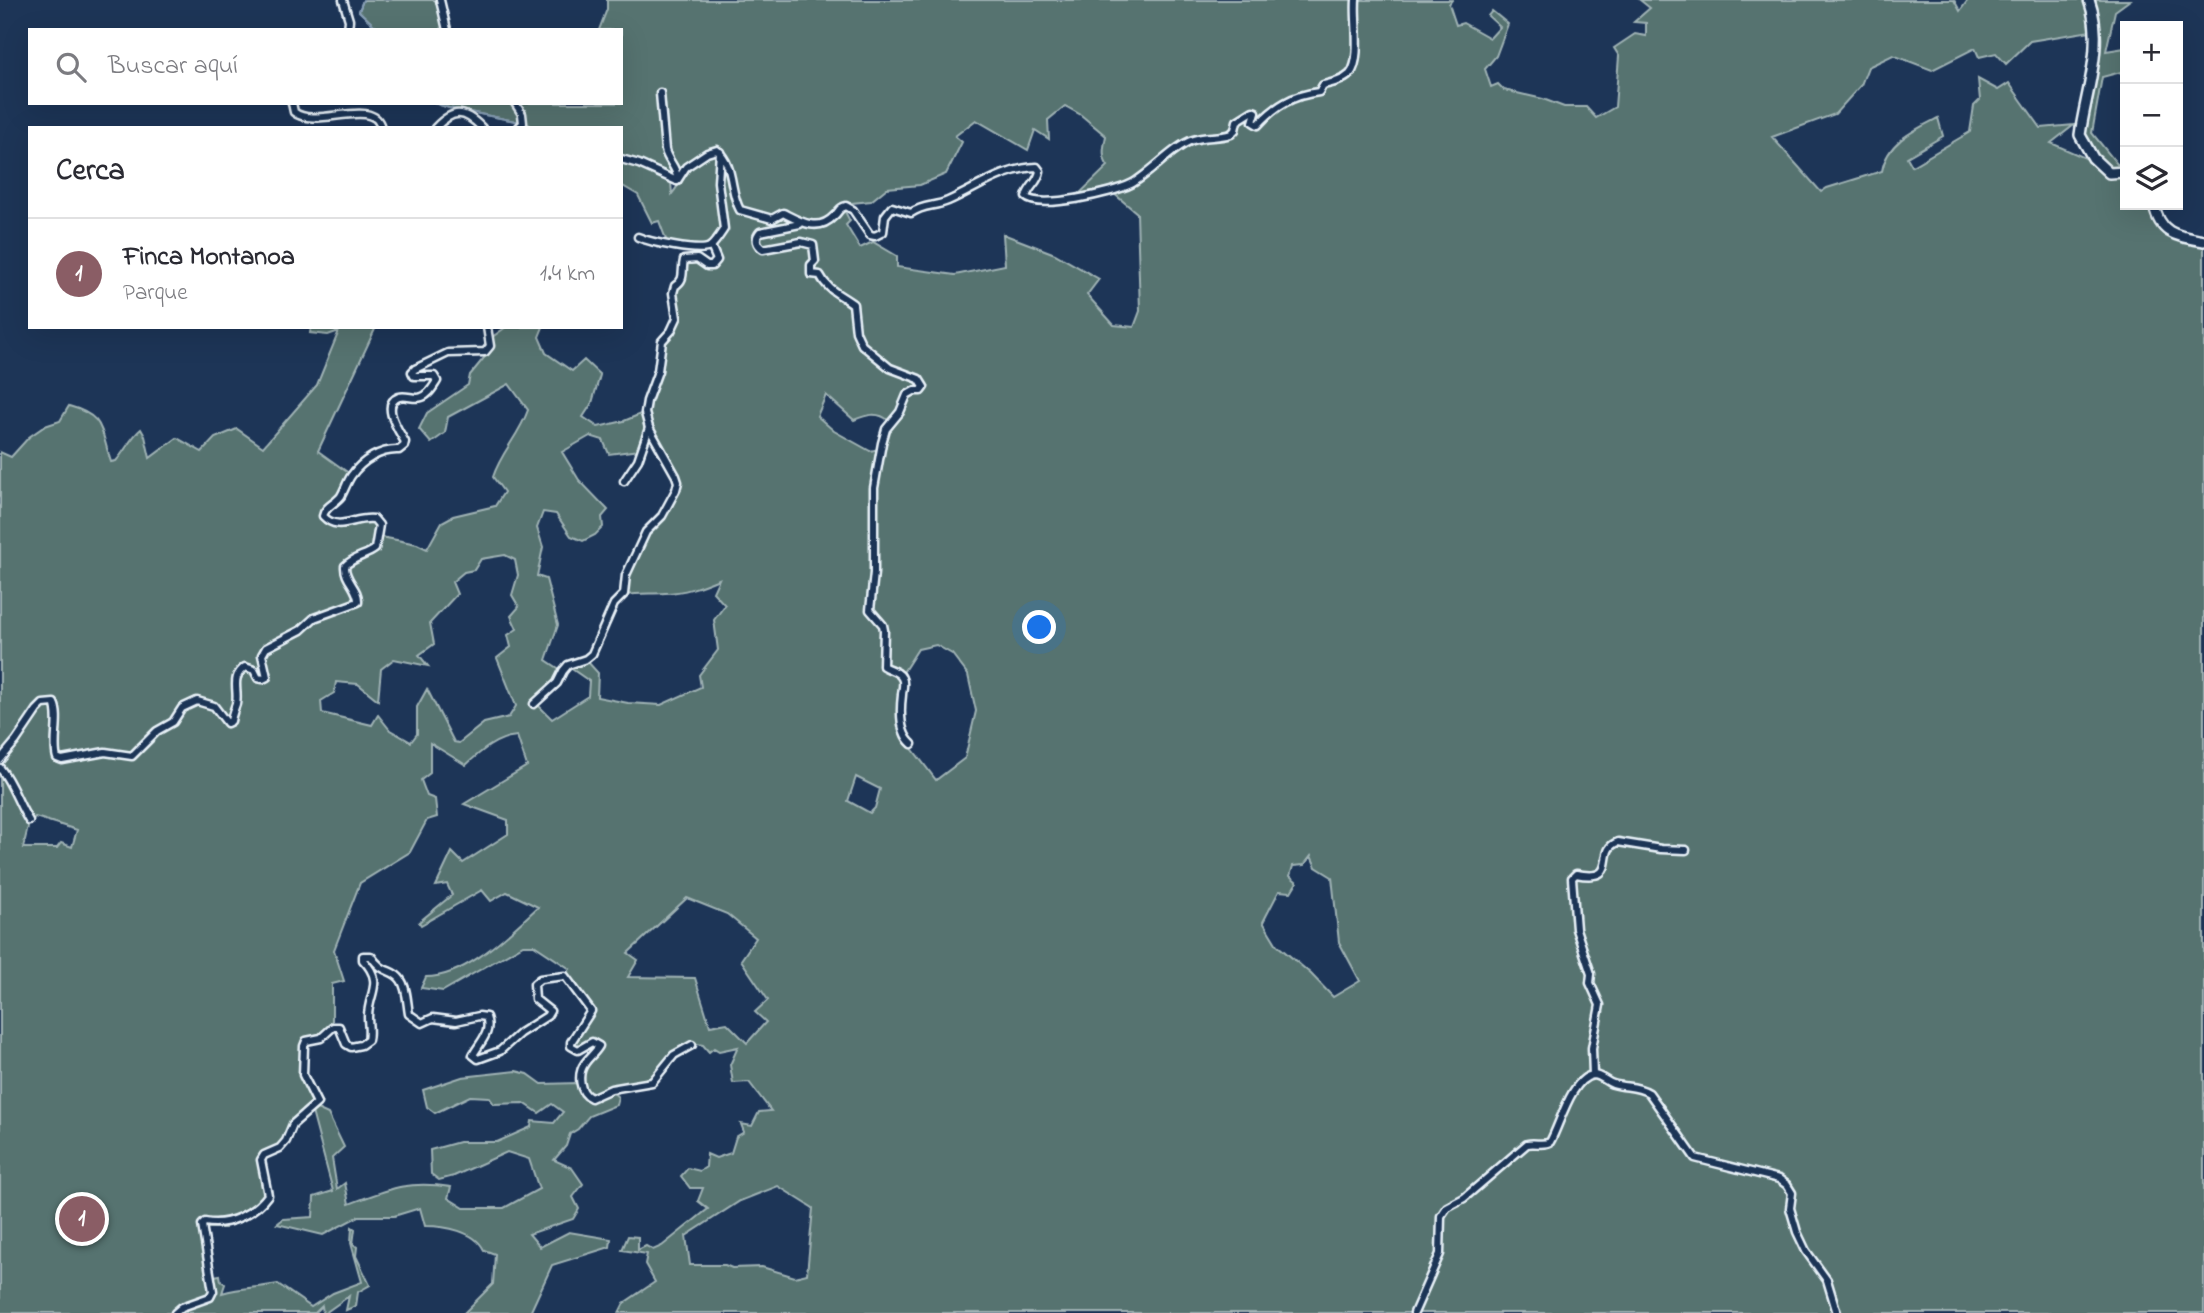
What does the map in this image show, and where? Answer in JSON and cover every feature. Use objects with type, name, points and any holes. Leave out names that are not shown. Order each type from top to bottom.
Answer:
[{"type":"street","points":[[343,0],[349,20],[348,28]]},
{"type":"street","points":[[440,0],[447,28]]},
{"type":"street","points":[[912,744],[903,733],[901,698],[904,680],[896,672],[883,666],[883,625],[870,610],[874,573],[874,488],[886,429],[900,412],[907,395],[921,391],[924,387],[919,379],[890,368],[862,345],[856,332],[853,304],[825,285],[820,275],[811,274],[811,265],[815,261],[813,245],[801,242],[764,249],[756,239],[760,232],[800,224],[818,225],[835,216],[839,208],[846,206],[853,211],[870,235],[875,236],[883,232],[885,216],[892,207],[911,213],[923,205],[945,202],[981,182],[1028,167],[1037,167],[1040,172],[1026,197],[1033,202],[1050,203],[1078,198],[1131,184],[1192,140],[1231,134],[1236,130],[1237,121],[1253,111],[1256,112],[1253,122],[1258,125],[1271,109],[1281,103],[1319,92],[1323,85],[1335,83],[1348,76],[1357,54],[1356,0]]},
{"type":"street","points":[[2089,0],[2093,12],[2095,54],[2080,135],[2093,158],[2109,173],[2120,172]]},
{"type":"street","points":[[660,93],[665,150],[677,171],[677,181]]},
{"type":"street","points":[[292,105],[294,112],[305,117],[372,114],[381,126]]},
{"type":"street","points":[[516,105],[522,114],[521,125]]},
{"type":"street","points":[[437,126],[448,116],[458,113],[470,115],[480,126]]},
{"type":"street","points":[[677,181],[686,167],[707,153],[717,150],[728,163],[734,199],[740,210],[772,219],[783,213],[800,224]]},
{"type":"street","points":[[638,237],[652,242],[702,249],[710,246],[724,229],[718,182],[720,152]]},
{"type":"street","points":[[623,160],[677,181]]},
{"type":"street","points":[[2155,210],[2157,220],[2170,232],[2204,241]]},
{"type":"street","points":[[534,704],[557,683],[568,665],[586,660],[592,654],[614,604],[624,594],[626,575],[646,532],[662,516],[676,490],[676,477],[649,428],[645,413],[658,371],[662,341],[677,318],[674,293],[675,286],[684,276],[684,260],[697,258],[707,266],[716,264],[717,260],[710,246]]},
{"type":"street","points":[[0,760],[37,710],[47,703],[54,703],[57,707],[55,730],[58,742],[55,753],[57,758],[62,760],[105,752],[132,756],[157,731],[173,722],[182,708],[197,701],[215,706],[223,720],[227,723],[231,721],[237,702],[235,679],[239,672],[245,667],[254,670],[258,678],[267,677],[262,655],[266,648],[300,630],[314,618],[358,602],[358,597],[344,573],[345,566],[375,549],[379,525],[374,519],[365,518],[340,526],[329,523],[323,516],[324,510],[340,497],[360,465],[373,456],[391,449],[399,450],[404,446],[405,442],[390,410],[392,404],[396,398],[420,399],[429,393],[437,381],[435,376],[428,374],[414,376],[415,369],[447,354],[485,352],[491,346],[487,329]]},
{"type":"street","points":[[624,481],[638,460],[649,428]]},
{"type":"street","points":[[0,768],[9,780],[29,821]]},
{"type":"street","points":[[1593,1075],[1592,1048],[1600,1004],[1590,983],[1591,974],[1576,929],[1572,878],[1576,874],[1598,875],[1603,872],[1608,850],[1612,844],[1618,842],[1686,850]]},
{"type":"street","points":[[175,1313],[182,1307],[210,1297],[213,1291],[202,1225],[205,1222],[212,1224],[248,1214],[265,1200],[268,1195],[261,1160],[264,1155],[280,1148],[293,1124],[317,1103],[303,1076],[306,1041],[321,1038],[333,1027],[339,1027],[346,1044],[351,1047],[368,1040],[368,1015],[374,979],[363,956],[371,956],[378,967],[400,978],[410,1014],[422,1023],[436,1017],[456,1021],[486,1017],[486,1035],[474,1052],[475,1058],[478,1059],[500,1051],[520,1033],[547,1016],[550,1011],[535,999],[534,984],[540,979],[565,975],[591,1011],[571,1046],[578,1050],[592,1042],[599,1046],[582,1070],[580,1083],[583,1092],[591,1098],[611,1089],[652,1082],[674,1055],[691,1048],[692,1045]]},
{"type":"street","points":[[1415,1313],[1440,1254],[1441,1216],[1447,1207],[1464,1198],[1527,1144],[1545,1145],[1550,1142],[1574,1088],[1593,1075],[1612,1084],[1639,1086],[1649,1093],[1695,1158],[1779,1179],[1787,1185],[1792,1193],[1790,1208],[1797,1233],[1828,1280],[1836,1313]]},
{"type":"green space","points":[[363,0],[438,0],[444,28],[377,28],[359,11]]},
{"type":"green space","points":[[607,0],[1354,0],[1355,54],[1347,74],[1332,83],[1284,102],[1270,110],[1257,123],[1255,109],[1230,132],[1191,138],[1130,182],[1078,195],[1108,166],[1104,155],[1106,136],[1081,115],[1065,106],[1048,120],[1049,139],[1035,130],[1028,150],[976,120],[955,136],[962,142],[946,174],[920,185],[887,188],[871,201],[842,204],[833,215],[818,223],[801,222],[792,216],[772,217],[742,208],[728,161],[718,148],[679,173],[667,150],[662,97],[663,150],[675,171],[675,179],[623,158],[623,126],[532,126],[525,122],[519,105],[623,105],[623,28],[600,28],[607,9]]},
{"type":"green space","points":[[1358,0],[1452,0],[1449,4],[1456,25],[1463,23],[1490,38],[1500,27],[1488,16],[1492,11],[1508,24],[1496,56],[1485,69],[1491,87],[1498,84],[1504,90],[1564,107],[1586,107],[1596,118],[1615,107],[1619,56],[1614,48],[1635,34],[1646,36],[1646,23],[1634,22],[1650,8],[1640,0],[1954,0],[1960,11],[1968,0],[2086,0],[2091,31],[2030,41],[2006,64],[1996,53],[1979,57],[1975,48],[1932,70],[1893,55],[1868,67],[1861,85],[1835,114],[1772,137],[1821,192],[1882,171],[1889,152],[1903,138],[1938,118],[1943,136],[1907,157],[1912,166],[1970,132],[1974,106],[1980,100],[1978,79],[1998,90],[2009,83],[2041,128],[2074,125],[2051,143],[2090,160],[2108,176],[2120,176],[2120,210],[2152,210],[2154,222],[2168,235],[2204,244],[2204,1313],[1839,1313],[1830,1279],[1808,1250],[1799,1232],[1792,1208],[1795,1192],[1789,1183],[1780,1177],[1697,1157],[1651,1091],[1639,1084],[1612,1082],[1595,1074],[1594,1048],[1602,1004],[1592,983],[1593,973],[1578,929],[1574,876],[1593,878],[1604,874],[1609,866],[1611,851],[1618,844],[1661,851],[1688,851],[1687,848],[1662,847],[1626,840],[1610,843],[1606,849],[1604,867],[1598,873],[1572,873],[1570,877],[1574,929],[1589,974],[1588,984],[1598,1005],[1590,1047],[1591,1074],[1582,1079],[1569,1094],[1549,1141],[1526,1142],[1463,1197],[1446,1206],[1439,1216],[1438,1253],[1412,1313],[619,1313],[624,1303],[655,1282],[645,1264],[647,1254],[622,1250],[628,1236],[638,1237],[638,1250],[646,1246],[653,1250],[662,1246],[708,1209],[698,1201],[703,1188],[690,1188],[681,1176],[688,1168],[700,1171],[706,1167],[707,1154],[716,1158],[731,1153],[736,1137],[744,1132],[741,1124],[752,1126],[759,1112],[771,1111],[749,1082],[733,1083],[730,1065],[738,1047],[719,1051],[714,1048],[709,1052],[703,1045],[691,1043],[672,1054],[651,1080],[610,1087],[595,1095],[588,1095],[582,1079],[583,1073],[601,1046],[595,1040],[579,1048],[573,1045],[573,1041],[594,1010],[566,974],[570,969],[534,945],[523,945],[443,991],[421,988],[426,977],[457,970],[472,962],[501,941],[538,907],[507,892],[491,901],[482,890],[421,925],[419,922],[452,895],[447,884],[436,886],[452,852],[463,863],[508,834],[508,820],[464,804],[527,766],[517,736],[496,742],[466,765],[430,743],[430,773],[421,780],[427,796],[435,799],[437,817],[427,820],[410,852],[360,883],[334,950],[344,981],[332,984],[332,1026],[320,1036],[305,1040],[302,1045],[301,1076],[315,1103],[291,1123],[279,1147],[263,1153],[259,1160],[266,1194],[254,1206],[238,1215],[221,1220],[204,1220],[200,1224],[211,1290],[208,1296],[181,1305],[172,1313],[0,1313],[0,772],[29,823],[23,848],[57,848],[61,843],[72,847],[77,830],[35,817],[32,821],[1,767],[7,753],[44,705],[53,705],[55,708],[53,729],[56,742],[53,753],[56,760],[62,762],[105,754],[133,758],[158,733],[174,724],[184,709],[198,703],[213,708],[227,725],[232,722],[239,699],[238,681],[241,674],[245,670],[252,672],[257,679],[264,681],[269,677],[264,655],[267,649],[302,631],[315,620],[354,608],[359,603],[358,593],[347,567],[374,551],[381,537],[417,544],[427,549],[442,522],[453,516],[495,506],[504,492],[493,477],[528,410],[509,384],[448,417],[445,433],[431,443],[419,429],[427,413],[468,385],[470,375],[493,347],[491,338],[503,329],[542,329],[539,337],[546,353],[572,371],[584,360],[600,375],[592,403],[583,417],[598,427],[643,413],[646,428],[639,450],[609,454],[603,440],[590,436],[562,452],[579,480],[608,510],[602,517],[603,527],[583,541],[571,536],[556,514],[543,512],[537,528],[543,547],[537,576],[546,579],[558,625],[546,660],[561,670],[555,682],[531,705],[537,704],[552,719],[588,696],[589,681],[569,667],[587,661],[598,673],[597,697],[628,703],[661,705],[701,687],[699,675],[718,650],[714,620],[725,605],[713,592],[719,579],[679,592],[626,595],[628,576],[648,533],[664,517],[680,482],[651,427],[647,413],[660,371],[664,343],[679,318],[676,293],[686,277],[686,262],[696,260],[712,268],[719,260],[713,247],[727,230],[720,182],[722,158],[739,211],[772,221],[783,215],[796,223],[759,230],[754,238],[758,248],[771,251],[798,245],[812,246],[814,260],[810,264],[810,275],[819,276],[824,286],[852,305],[855,334],[865,352],[882,365],[921,383],[920,389],[905,396],[889,421],[876,415],[854,420],[826,395],[817,416],[834,431],[870,451],[879,449],[872,488],[869,615],[881,625],[882,667],[895,673],[902,681],[899,698],[901,734],[936,780],[965,758],[976,711],[968,675],[952,654],[936,645],[918,649],[902,674],[888,667],[884,661],[885,624],[873,610],[875,497],[881,453],[887,433],[909,396],[923,393],[925,381],[891,367],[863,344],[858,331],[856,304],[827,284],[821,274],[812,272],[812,266],[817,261],[815,244],[801,240],[764,247],[759,242],[759,236],[800,226],[819,227],[836,218],[843,208],[850,221],[846,225],[860,248],[873,242],[897,256],[897,267],[955,275],[1005,265],[1003,234],[1055,254],[1099,279],[1087,295],[1114,325],[1134,327],[1140,311],[1137,213],[1112,192],[1132,185],[1193,142],[1232,136],[1239,123],[1253,113],[1251,123],[1258,127],[1283,104],[1311,96],[1324,87],[1339,82],[1350,75],[1358,54]],"holes":[[[505,555],[515,560],[518,575],[512,595],[519,607],[511,616],[517,629],[508,635],[511,647],[497,658],[516,706],[509,717],[484,723],[459,743],[454,742],[427,689],[417,707],[417,734],[411,742],[390,730],[378,715],[372,725],[322,713],[321,701],[334,693],[336,682],[358,684],[378,700],[381,669],[394,659],[428,666],[419,655],[434,644],[430,623],[457,594],[452,582],[464,572],[474,570],[481,559]],[[856,777],[880,789],[875,808],[870,813],[848,801]],[[1311,856],[1316,867],[1332,877],[1339,942],[1360,981],[1333,997],[1277,945],[1263,922],[1279,891],[1291,892],[1297,882],[1290,876],[1293,866],[1304,865]],[[687,898],[727,914],[756,938],[741,960],[768,1000],[755,1012],[766,1022],[747,1043],[727,1023],[710,1026],[695,978],[628,977],[638,960],[628,953]],[[778,1186],[813,1208],[807,1274],[795,1277],[762,1267],[690,1265],[686,1236],[740,1201]]]},
{"type":"green space","points":[[2093,0],[2130,0],[2115,11],[2106,51],[2120,49],[2120,72],[2102,77],[2092,133],[2117,164],[2120,164],[2120,169],[2110,169],[2095,156],[2083,134],[2098,50],[2097,16]]},
{"type":"green space","points":[[440,105],[513,105],[521,122]]},
{"type":"green space","points":[[717,152],[722,229],[704,245],[667,242],[659,221],[652,223],[638,195],[623,186],[623,162],[639,166],[671,183],[672,194],[696,163]]},
{"type":"green space","points":[[311,329],[375,329],[318,451],[350,474],[338,496],[321,517],[333,525],[373,521],[377,526],[374,548],[343,566],[344,575],[356,601],[265,646],[265,676],[259,676],[244,665],[233,683],[231,713],[227,721],[215,706],[197,699],[132,754],[59,757],[58,706],[55,701],[42,702],[0,756],[0,452],[11,457],[29,437],[45,426],[60,421],[69,406],[95,419],[111,462],[116,461],[141,429],[150,458],[177,438],[202,452],[215,438],[237,429],[263,447],[317,385],[339,331],[328,335],[310,333]]},
{"type":"green space","points":[[516,1071],[528,1074],[542,1084],[578,1083],[584,1095],[591,1100],[611,1091],[618,1097],[616,1105],[589,1116],[570,1134],[566,1146],[554,1160],[572,1168],[583,1184],[573,1197],[579,1209],[573,1219],[529,1234],[540,1247],[569,1232],[611,1239],[610,1247],[552,1265],[530,1313],[464,1313],[493,1284],[495,1254],[484,1250],[467,1234],[425,1226],[420,1208],[394,1216],[359,1216],[323,1235],[277,1224],[283,1219],[313,1217],[314,1197],[333,1191],[312,1112],[317,1109],[328,1114],[344,1147],[332,1158],[337,1189],[345,1183],[349,1204],[387,1190],[410,1185],[436,1185],[451,1187],[448,1198],[464,1208],[504,1208],[539,1189],[529,1159],[507,1152],[454,1176],[439,1180],[431,1174],[430,1150],[459,1142],[497,1142],[531,1127],[532,1121],[554,1123],[563,1112],[552,1104],[539,1113],[524,1103],[494,1104],[489,1097],[470,1096],[435,1113],[427,1107],[423,1090],[462,1077]]},
{"type":"green space","points":[[1593,1077],[1638,1088],[1648,1095],[1691,1156],[1779,1181],[1786,1186],[1790,1193],[1795,1233],[1826,1281],[1834,1313],[1417,1313],[1442,1254],[1443,1217],[1449,1209],[1528,1146],[1545,1146],[1570,1098],[1584,1082]]},
{"type":"green space","points":[[226,1223],[225,1228],[206,1228],[214,1276],[220,1275],[225,1284],[222,1293],[278,1284],[311,1307],[333,1293],[362,1282],[351,1243],[352,1227],[355,1229],[353,1244],[357,1247],[356,1256],[370,1285],[358,1292],[356,1306],[346,1310],[349,1296],[325,1313],[322,1306],[315,1313],[178,1313],[211,1299],[205,1225]]},
{"type":"waterway","points":[[363,0],[359,11],[377,28]]},
{"type":"waterway","points":[[440,105],[520,122]]},
{"type":"place","name":"Finca Montanoa","points":[[82,1219]]}]
